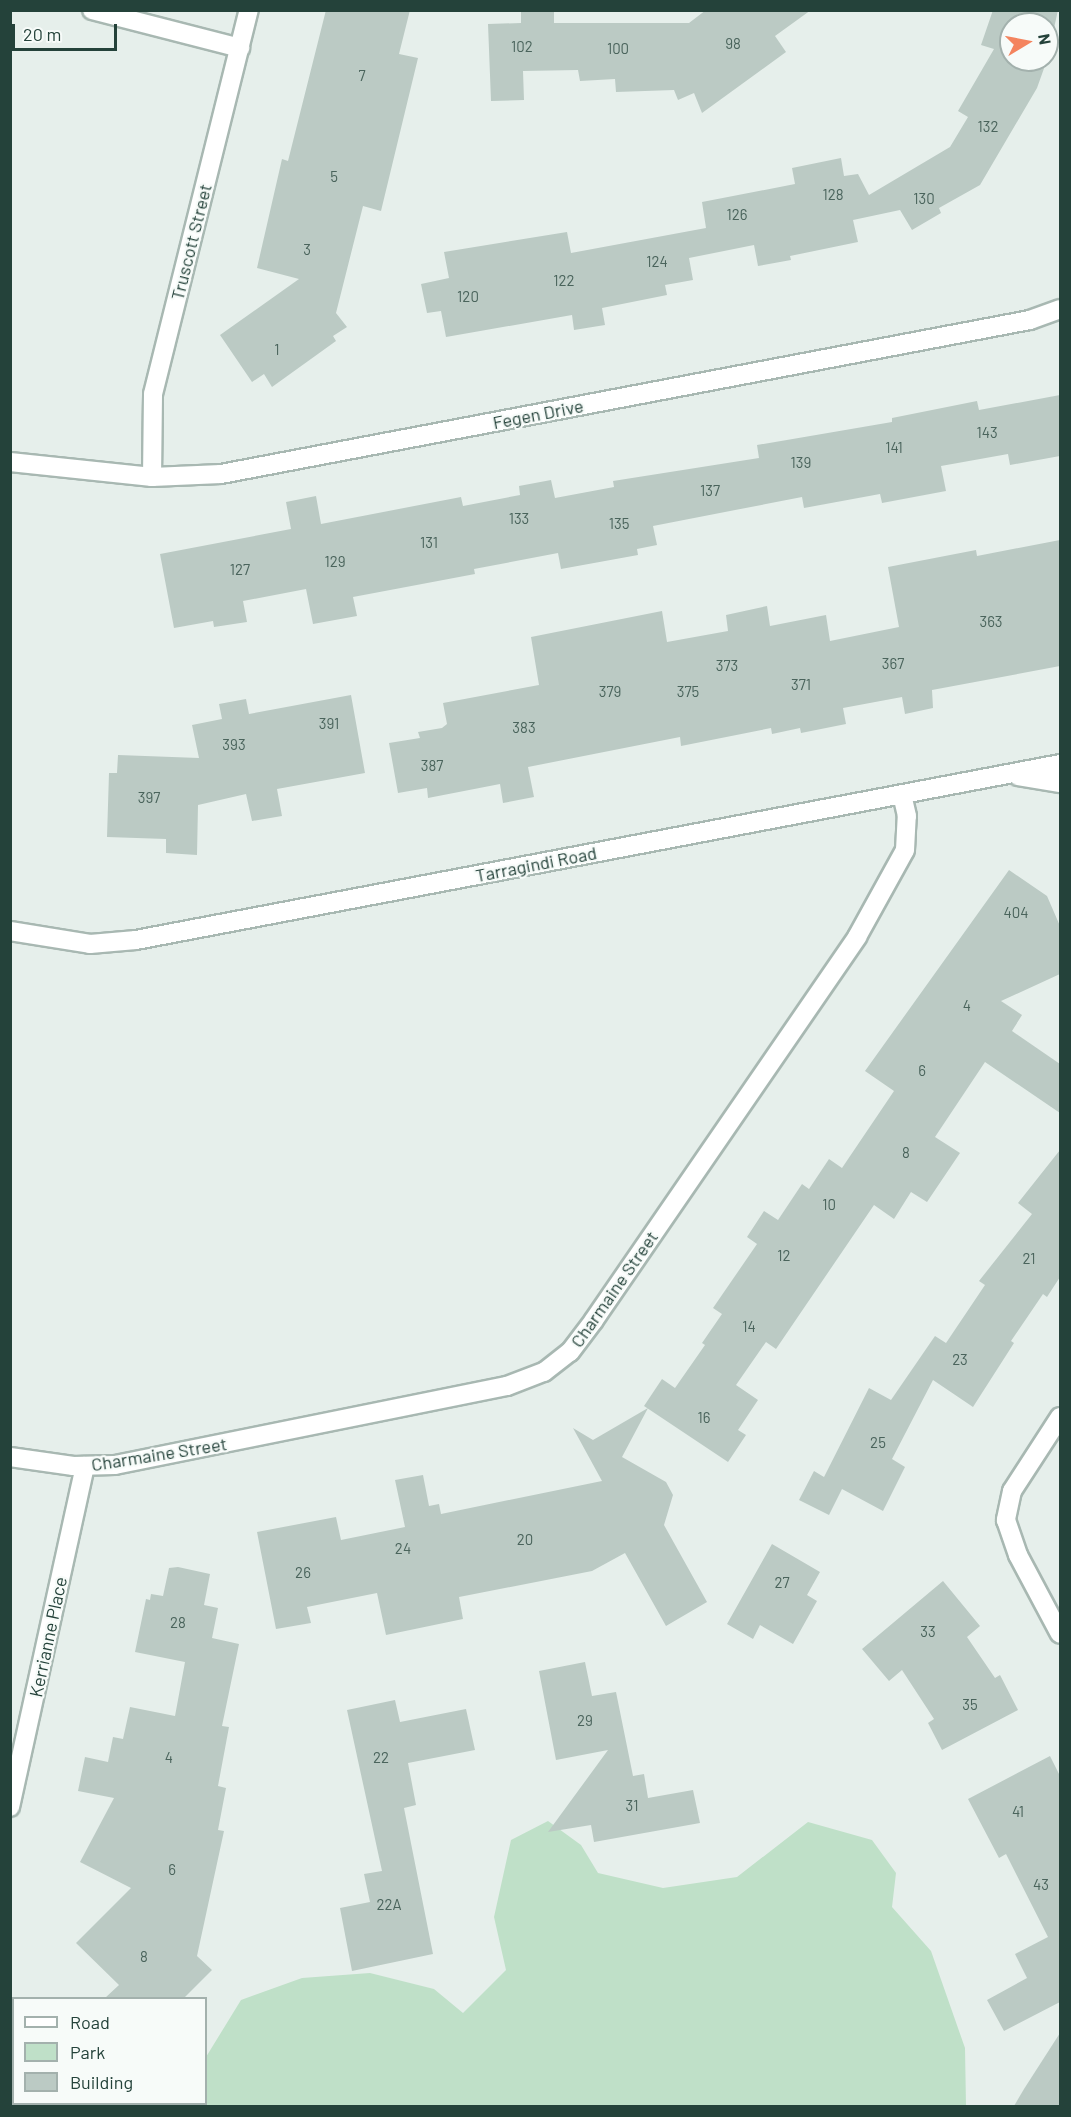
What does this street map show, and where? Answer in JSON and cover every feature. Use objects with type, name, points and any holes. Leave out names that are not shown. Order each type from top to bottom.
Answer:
[{"type":"street","points":[[92,10],[240,48]]},
{"type":"street","name":"Truscott Street","points":[[152,477],[153,394],[249,10]]},
{"type":"street","name":"Fegen Drive","points":[[10,462],[152,477],[221,474],[1030,320],[1060,309]]},
{"type":"street","name":"Tarragindi Road","points":[[10,931],[90,944],[136,940],[1060,764]]},
{"type":"street","points":[[1006,774],[1060,783]]},
{"type":"street","name":"Charmaine Street","points":[[10,1457],[85,1466],[129,1462],[507,1386],[544,1372],[570,1352],[857,937],[904,850],[907,816],[902,795]]},
{"type":"street","points":[[1060,1417],[1012,1491],[1006,1520],[1018,1555],[1060,1634]]},
{"type":"street","name":"Kerrianne Place","points":[[10,1807],[85,1466]]},
{"type":"green space","points":[[548,1821],[581,1845],[598,1873],[663,1888],[737,1877],[808,1822],[872,1840],[896,1873],[892,1907],[931,1951],[965,2048],[966,2106],[184,2106],[207,2105],[207,2055],[241,2000],[302,1978],[370,1973],[434,1989],[463,2013],[506,1970],[494,1917],[511,1840]]},
{"type":"building","points":[[326,10],[410,10],[399,54],[418,58],[381,211],[363,206],[336,313],[347,327],[333,336],[336,341],[272,387],[264,374],[252,382],[220,335],[299,279],[257,268],[282,159],[288,161]]},
{"type":"building","points":[[706,10],[811,10],[775,36],[786,52],[702,113],[694,93],[678,100],[674,90],[616,92],[615,79],[580,81],[578,70],[523,71],[524,100],[491,101],[488,24],[521,23],[521,12],[554,11],[554,23],[689,23]]},
{"type":"building","points":[[993,10],[1058,10],[1058,12],[999,12],[999,72],[1043,72],[1037,88],[980,185],[939,208],[941,213],[912,230],[900,210],[853,220],[858,242],[790,256],[791,260],[758,266],[754,245],[689,258],[693,280],[665,285],[667,295],[602,308],[605,325],[574,330],[572,315],[446,337],[441,311],[427,313],[421,284],[449,278],[444,252],[567,232],[571,253],[706,228],[702,202],[795,184],[792,168],[841,158],[844,176],[858,174],[869,195],[950,147],[968,117],[958,111],[994,49],[981,45]]},
{"type":"building","points":[[1060,395],[1060,456],[1010,465],[1008,454],[941,466],[946,491],[882,503],[880,494],[804,508],[802,497],[653,526],[657,545],[637,549],[638,555],[561,569],[558,553],[474,569],[475,574],[353,597],[357,616],[313,624],[306,589],[243,601],[247,622],[214,627],[213,621],[174,628],[160,554],[291,529],[286,502],[316,496],[321,524],[461,497],[463,506],[520,495],[519,486],[551,480],[555,498],[614,487],[613,481],[759,458],[757,445],[892,422],[892,418],[977,401],[979,410]]},
{"type":"building","points":[[1060,540],[1060,666],[932,690],[933,708],[905,714],[902,697],[843,708],[846,724],[801,733],[800,728],[772,734],[771,728],[681,746],[680,737],[528,767],[534,797],[503,803],[500,784],[428,798],[427,788],[398,793],[389,743],[420,738],[418,732],[442,728],[447,724],[443,703],[539,685],[531,637],[662,611],[667,642],[728,631],[726,615],[767,606],[770,626],[826,615],[830,641],[899,627],[888,567],[976,550],[977,556]]},
{"type":"building","points":[[351,695],[365,773],[277,789],[282,816],[252,821],[246,794],[198,805],[197,855],[166,853],[166,839],[107,837],[109,773],[117,773],[118,755],[199,758],[192,725],[222,719],[219,704],[246,699],[249,714]]},
{"type":"building","points":[[1009,870],[1047,896],[1060,926],[1060,974],[1001,1001],[1022,1015],[1012,1031],[1060,1064],[1060,1113],[985,1062],[935,1137],[960,1153],[927,1202],[911,1192],[894,1219],[874,1205],[776,1349],[766,1342],[736,1385],[758,1400],[738,1430],[746,1435],[728,1462],[644,1406],[662,1379],[675,1388],[705,1345],[702,1343],[722,1314],[713,1308],[757,1244],[747,1237],[764,1211],[778,1220],[802,1184],[809,1189],[829,1159],[842,1168],[894,1091],[865,1071]]},
{"type":"building","points":[[1060,1150],[1060,1277],[1047,1297],[1043,1294],[1011,1341],[1014,1343],[973,1407],[933,1380],[892,1459],[905,1467],[883,1511],[842,1489],[829,1515],[799,1500],[814,1471],[824,1477],[869,1388],[891,1400],[935,1336],[946,1343],[985,1285],[979,1281],[1032,1214],[1018,1203]]},
{"type":"building","points":[[648,1408],[622,1457],[666,1482],[673,1495],[664,1525],[707,1602],[666,1626],[625,1553],[592,1571],[459,1597],[463,1619],[386,1635],[377,1593],[307,1607],[311,1623],[276,1629],[257,1532],[336,1517],[341,1540],[405,1527],[395,1480],[423,1475],[429,1506],[439,1504],[441,1514],[602,1481],[573,1428],[593,1440]]},
{"type":"building","points":[[772,1544],[820,1572],[807,1595],[817,1601],[793,1644],[760,1625],[753,1639],[727,1624]]},
{"type":"building","points":[[178,1567],[210,1574],[204,1605],[218,1608],[212,1638],[239,1644],[222,1726],[229,1727],[218,1786],[226,1788],[218,1830],[224,1831],[197,1956],[212,1970],[185,1997],[106,1997],[119,1985],[76,1943],[131,1888],[80,1862],[114,1798],[78,1791],[85,1757],[108,1762],[113,1737],[123,1739],[130,1707],[175,1716],[185,1662],[135,1652],[146,1599],[150,1600],[151,1594],[163,1596],[169,1568]]},
{"type":"building","points":[[943,1581],[980,1626],[967,1637],[995,1678],[1000,1675],[1018,1710],[942,1750],[928,1723],[934,1719],[902,1670],[889,1681],[862,1649]]},
{"type":"building","points":[[585,1662],[592,1696],[616,1692],[633,1776],[644,1774],[648,1798],[693,1790],[700,1823],[594,1842],[591,1825],[548,1832],[608,1750],[556,1760],[539,1671]]},
{"type":"building","points":[[395,1700],[400,1722],[466,1709],[475,1750],[408,1763],[416,1805],[404,1808],[433,1954],[352,1971],[340,1908],[370,1902],[364,1874],[382,1871],[347,1710]]},
{"type":"building","points":[[1050,1756],[1060,1776],[1060,2002],[1004,2031],[987,2000],[1027,1978],[1015,1954],[1048,1937],[1006,1854],[999,1858],[968,1799]]},
{"type":"building","points":[[1060,2033],[1060,2106],[1014,2106],[1024,2089]]}]
